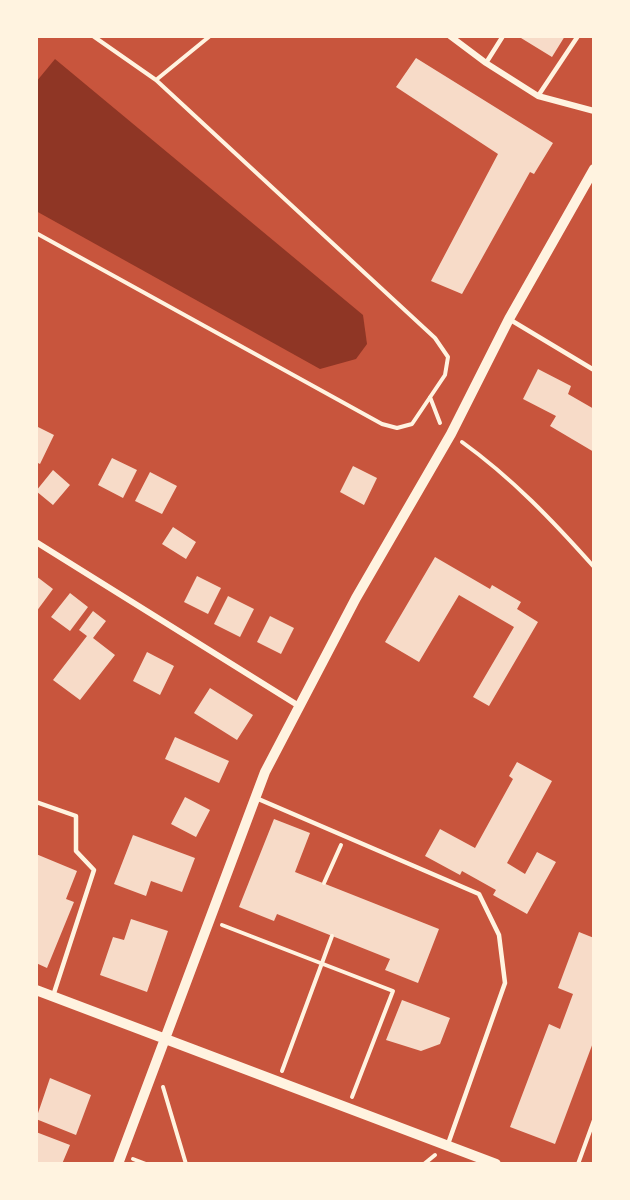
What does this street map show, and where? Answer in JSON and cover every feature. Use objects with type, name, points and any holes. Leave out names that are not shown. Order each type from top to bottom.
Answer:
[{"type":"street","points":[[450,36],[486,63],[538,96],[594,111]]},
{"type":"street","points":[[118,1164],[210,921],[254,797],[356,598],[451,434],[509,319],[594,169]]},
{"type":"street","points":[[36,542],[299,706]]},
{"type":"street","points":[[36,990],[496,1164]]},
{"type":"lane","points":[[486,63],[503,36]]},
{"type":"lane","points":[[538,96],[578,36]]},
{"type":"lane","points":[[509,319],[594,370]]},
{"type":"lane","points":[[254,797],[479,894],[499,935],[505,983],[448,1145]]},
{"type":"lane","points":[[36,802],[76,816],[76,851],[94,870],[53,996]]},
{"type":"path","points":[[36,233],[382,424],[397,428],[412,424],[446,375],[448,357],[435,338],[156,80],[93,36]]},
{"type":"path","points":[[156,80],[210,36]]},
{"type":"path","points":[[430,397],[438,421],[451,434],[503,473],[544,511],[594,567]]},
{"type":"path","points":[[324,883],[344,836]]},
{"type":"path","points":[[210,921],[393,991],[348,1108]]},
{"type":"path","points":[[278,1083],[332,936]]},
{"type":"path","points":[[155,1063],[186,1164]]},
{"type":"path","points":[[578,1164],[594,1120]]},
{"type":"shaded area","points":[[55,59],[363,315],[367,344],[356,359],[320,369],[36,211],[36,82]]},
{"type":"building","points":[[523,36],[565,36],[552,57],[521,38]]},
{"type":"building","points":[[416,58],[553,143],[534,174],[530,172],[462,294],[431,281],[498,154],[396,87]]},
{"type":"building","points":[[538,369],[571,386],[568,394],[594,409],[594,452],[550,426],[556,416],[523,399]]},
{"type":"building","points":[[36,426],[54,435],[40,464],[36,462]]},
{"type":"building","points":[[112,458],[137,470],[123,498],[98,485]]},
{"type":"building","points":[[353,466],[377,478],[364,505],[340,492]]},
{"type":"building","points":[[53,470],[70,485],[53,505],[36,491]]},
{"type":"building","points":[[150,472],[177,486],[162,514],[135,501]]},
{"type":"building","points":[[173,527],[196,542],[186,559],[162,544]]},
{"type":"building","points":[[435,557],[490,589],[492,585],[521,602],[517,609],[538,622],[489,706],[473,697],[514,627],[459,595],[419,662],[385,642]]},
{"type":"building","points":[[36,576],[53,589],[36,612]]},
{"type":"building","points":[[197,576],[221,588],[208,614],[184,602]]},
{"type":"building","points":[[70,593],[88,607],[70,631],[51,617]]},
{"type":"building","points":[[228,596],[254,609],[240,637],[214,624]]},
{"type":"building","points":[[93,611],[106,621],[93,638],[115,655],[80,700],[53,680],[87,636],[79,630]]},
{"type":"building","points":[[270,616],[294,628],[281,654],[257,642]]},
{"type":"building","points":[[147,652],[174,666],[160,695],[133,681]]},
{"type":"building","points":[[210,688],[253,715],[237,740],[194,713]]},
{"type":"building","points":[[175,737],[229,761],[219,783],[165,759]]},
{"type":"building","points":[[517,762],[552,781],[507,863],[525,874],[537,852],[556,862],[527,914],[493,895],[496,890],[462,871],[460,875],[425,856],[440,829],[475,848],[513,779],[509,776]]},
{"type":"building","points":[[185,797],[210,810],[196,837],[171,824]]},
{"type":"building","points":[[274,819],[310,833],[295,872],[439,929],[418,983],[385,970],[390,959],[277,914],[274,921],[239,907]]},
{"type":"building","points":[[133,835],[195,858],[182,892],[151,881],[146,896],[114,884]]},
{"type":"building","points":[[36,854],[77,871],[66,899],[74,902],[47,968],[36,963]]},
{"type":"building","points":[[131,919],[168,931],[147,992],[100,975],[113,937],[124,940]]},
{"type":"building","points":[[579,932],[594,938],[594,1040],[555,1144],[510,1127],[549,1024],[560,1029],[573,994],[558,988]]},
{"type":"building","points":[[402,1000],[450,1018],[440,1044],[421,1051],[386,1040]]},
{"type":"building","points":[[50,1078],[91,1095],[76,1135],[36,1119]]},
{"type":"building","points":[[36,1132],[70,1145],[62,1164],[36,1164]]}]
